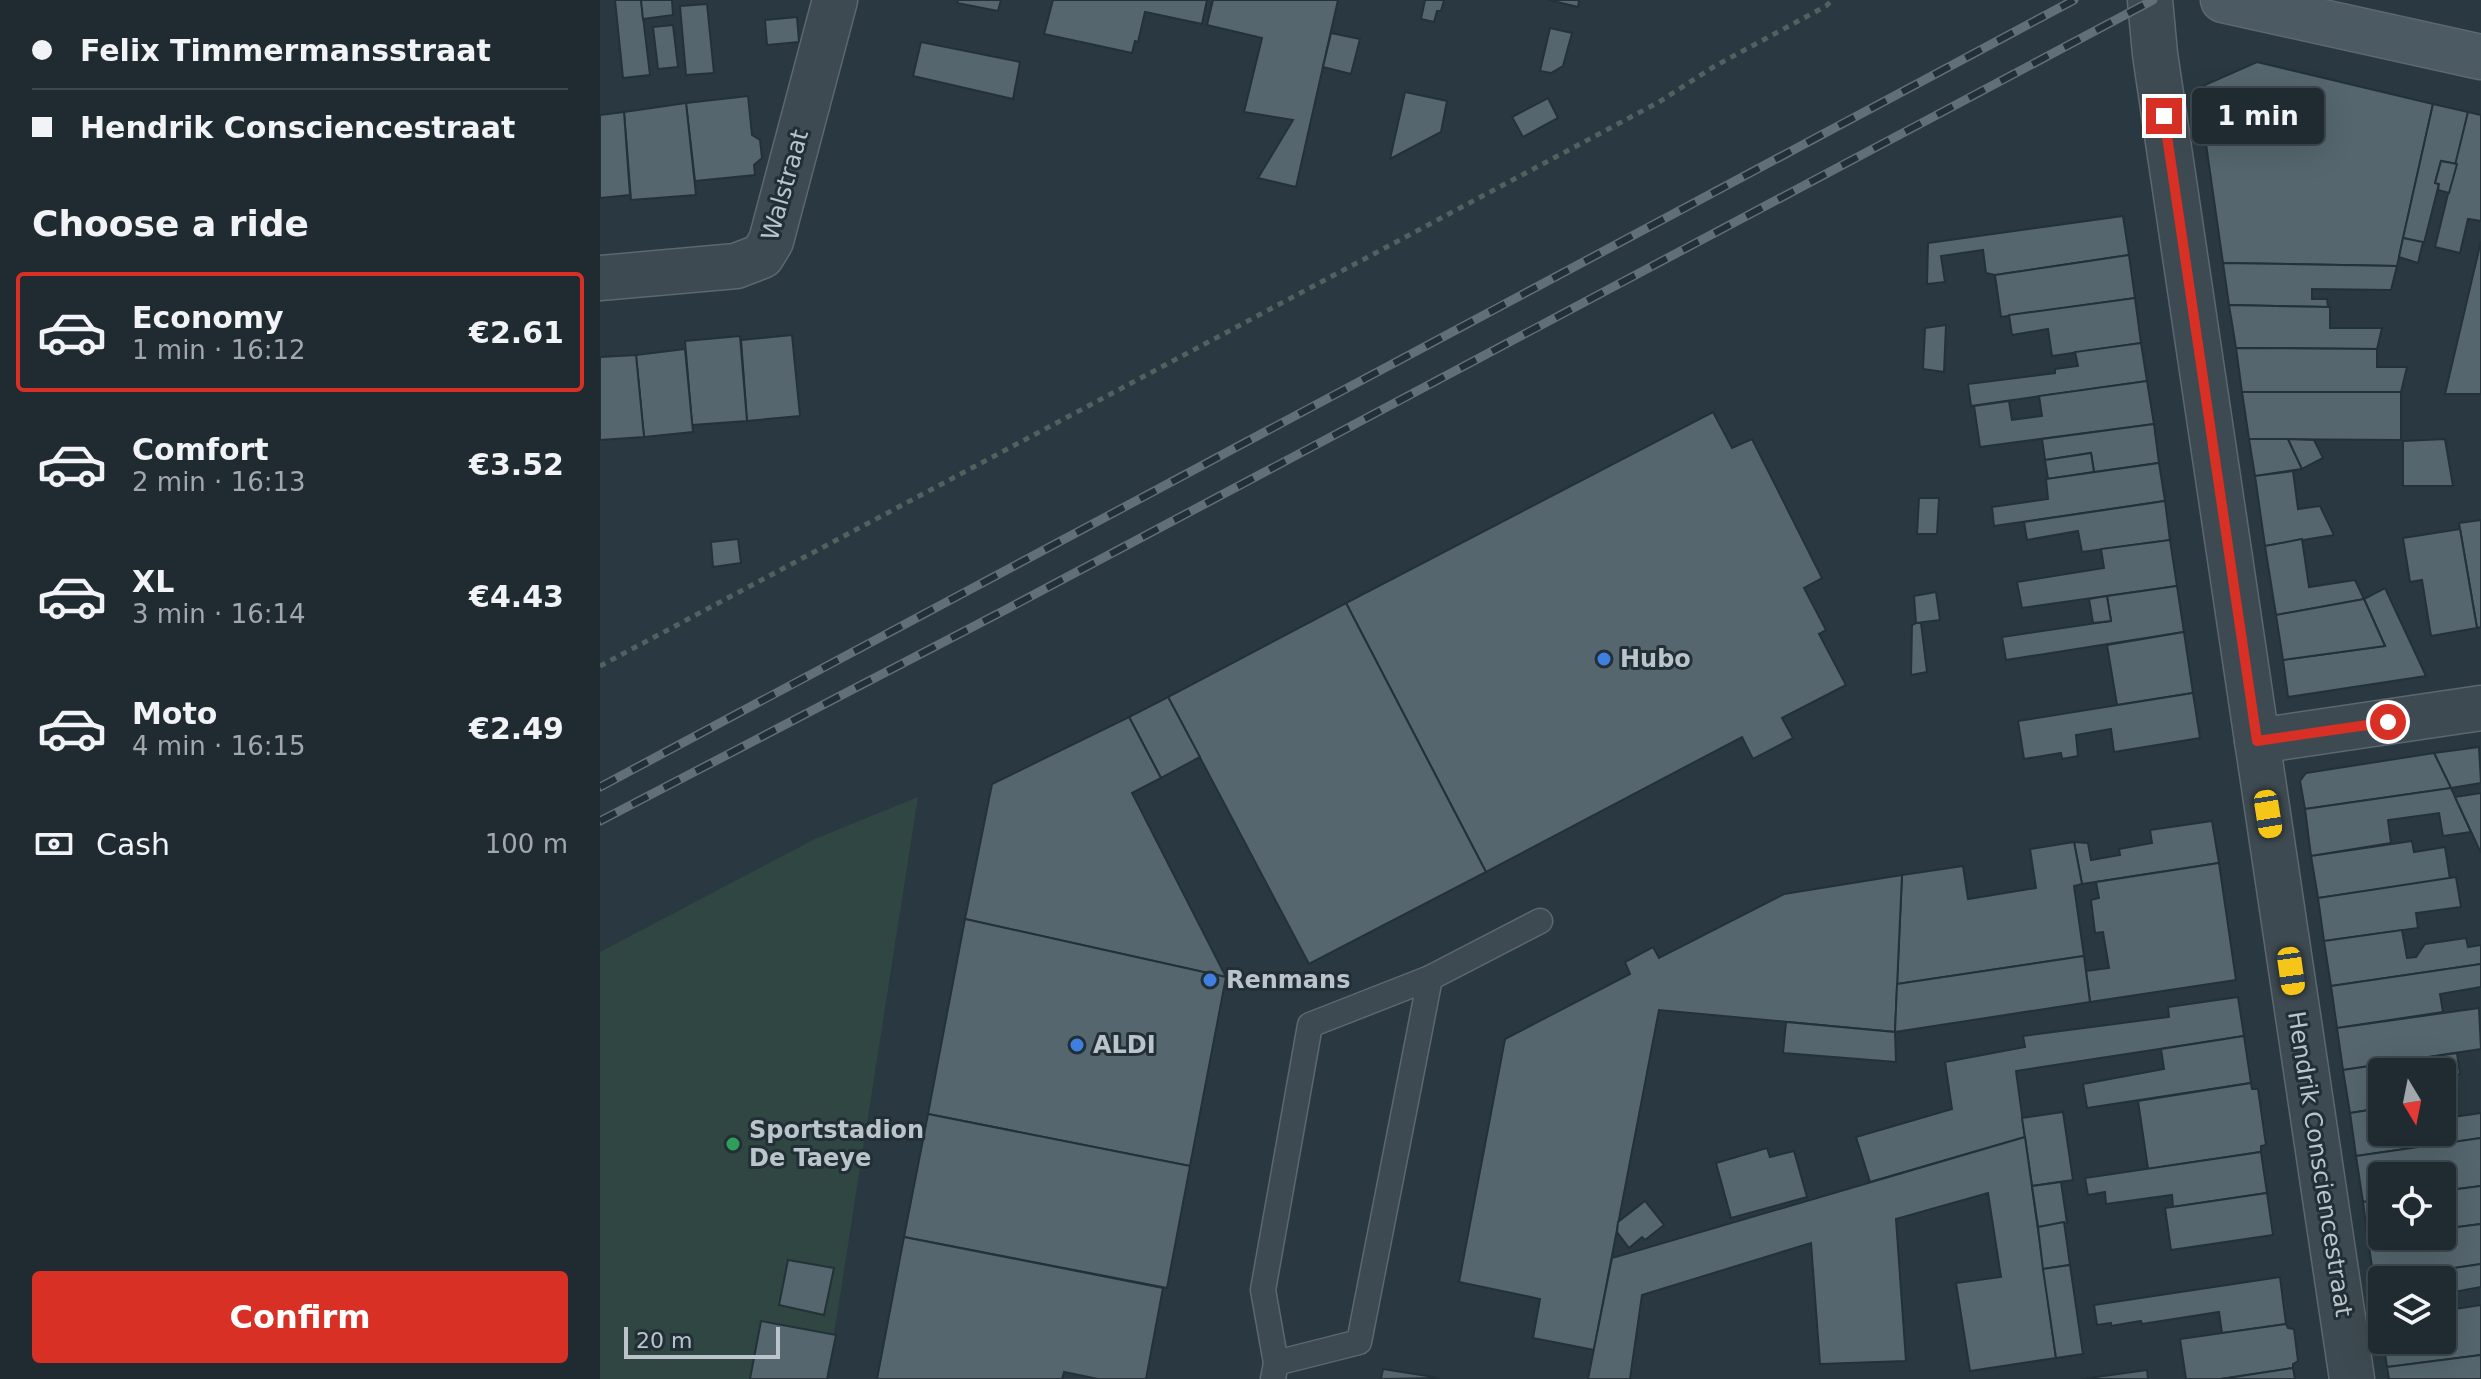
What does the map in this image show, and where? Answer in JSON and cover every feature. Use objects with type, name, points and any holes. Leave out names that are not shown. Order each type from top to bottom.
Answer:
[{"type":"street","name":"Walstraat","points":[[600,278],[736,266],[762,256],[771,241],[835,0]]},
{"type":"street","name":"Hendrik Consciencestraat","points":[[2150,0],[2155,54],[2352,1379]]},
{"type":"street","points":[[2223,0],[2481,57]]},
{"type":"street","points":[[2257,741],[2481,708]]},
{"type":"lane","points":[[1430,978],[1359,1342],[1275,1371],[1263,1290],[1310,1025],[1430,978],[1540,921]]},
{"type":"path","points":[[600,666],[1659,102],[1715,66],[1832,0]]},
{"type":"green space","name":"Sportstadion De Taeye","points":[[918,797],[827,1379],[600,1379],[600,952],[815,839]]},
{"type":"building","points":[[615,0],[641,0],[650,75],[623,78]]},
{"type":"building","points":[[641,0],[672,0],[673,15],[643,19]]},
{"type":"building","points":[[958,0],[1001,0],[998,11],[957,3]]},
{"type":"building","points":[[1053,0],[1207,0],[1202,24],[1145,12],[1132,53],[1044,34]]},
{"type":"building","points":[[1213,0],[1338,0],[1296,187],[1258,178],[1293,120],[1244,112],[1262,38],[1207,25]]},
{"type":"building","points":[[1425,0],[1444,0],[1434,22],[1421,19]]},
{"type":"building","points":[[1549,0],[1579,0],[1578,7]]},
{"type":"building","points":[[707,4],[714,73],[686,75],[680,6]]},
{"type":"building","points":[[797,17],[799,42],[767,45],[765,20]]},
{"type":"building","points":[[673,25],[678,67],[658,69],[653,27]]},
{"type":"building","points":[[1550,28],[1572,33],[1563,66],[1551,73],[1540,71]]},
{"type":"building","points":[[1331,33],[1360,39],[1351,74],[1323,67]]},
{"type":"building","points":[[921,42],[1020,62],[1013,99],[913,76]]},
{"type":"building","points":[[2257,62],[2433,104],[2397,266],[2223,263],[2198,88]]},
{"type":"building","points":[[1405,92],[1447,101],[1441,132],[1390,159]]},
{"type":"building","points":[[748,96],[752,135],[760,140],[762,158],[754,165],[755,175],[695,181],[686,103]]},
{"type":"building","points":[[1548,98],[1558,118],[1523,137],[1512,117]]},
{"type":"building","points":[[686,103],[696,195],[631,200],[624,112]]},
{"type":"building","points":[[2433,104],[2468,112],[2457,164],[2441,161],[2435,183],[2439,184],[2424,243],[2403,238]]},
{"type":"building","points":[[624,112],[630,195],[600,198],[600,115]]},
{"type":"building","points":[[2468,112],[2481,115],[2481,221],[2468,219],[2460,253],[2435,247]]},
{"type":"building","points":[[2441,161],[2457,164],[2449,193],[2438,190],[2439,184],[2435,183]]},
{"type":"building","points":[[2123,216],[2129,255],[1995,275],[1986,273],[1983,250],[1941,256],[1945,282],[1927,284],[1928,243]]},
{"type":"building","points":[[2403,238],[2423,242],[2418,263],[2399,257]]},
{"type":"building","points":[[2481,241],[2481,394],[2445,394]]},
{"type":"building","points":[[2129,255],[2135,298],[2001,317],[1995,275]]},
{"type":"building","points":[[2223,263],[2397,266],[2391,290],[2312,289],[2312,299],[2327,299],[2328,307],[2229,305]]},
{"type":"building","points":[[2135,298],[2141,343],[2052,356],[2048,329],[2012,335],[2009,315]]},
{"type":"building","points":[[2229,305],[2330,307],[2330,328],[2382,328],[2377,349],[2236,348]]},
{"type":"building","points":[[1946,325],[1944,372],[1923,369],[1925,328]]},
{"type":"building","points":[[792,335],[800,416],[747,421],[741,340]]},
{"type":"building","points":[[740,336],[747,421],[692,425],[685,341]]},
{"type":"building","points":[[2141,343],[2147,381],[1971,406],[1968,384],[2055,373],[2055,369],[2078,366],[2075,352]]},
{"type":"building","points":[[2236,348],[2377,349],[2377,367],[2407,367],[2401,392],[2242,392]]},
{"type":"building","points":[[685,349],[693,432],[644,437],[636,355]]},
{"type":"building","points":[[636,355],[644,437],[600,440],[600,357]]},
{"type":"building","points":[[2147,381],[2154,424],[1980,447],[1974,406],[2009,401],[2012,420],[2042,416],[2039,396]]},
{"type":"building","points":[[2242,392],[2401,392],[2401,440],[2249,439]]},
{"type":"building","name":"Hubo","points":[[1713,412],[1732,448],[1752,439],[1822,578],[1804,588],[1826,630],[1819,634],[1846,685],[1782,718],[1793,738],[1753,759],[1742,737],[1486,872],[1346,603]]},
{"type":"building","points":[[2154,424],[2159,463],[2094,472],[2091,453],[2045,460],[2042,439]]},
{"type":"building","points":[[2249,439],[2288,439],[2302,469],[2255,476]]},
{"type":"building","points":[[2288,439],[2314,440],[2323,458],[2302,469]]},
{"type":"building","points":[[2445,439],[2453,486],[2403,486],[2403,441]]},
{"type":"building","points":[[2091,453],[2094,472],[2048,479],[2045,460]]},
{"type":"building","points":[[2159,463],[2165,501],[1994,526],[1992,507],[2048,499],[2046,479]]},
{"type":"building","points":[[2293,471],[2298,509],[2320,506],[2334,535],[2265,546],[2255,476]]},
{"type":"building","points":[[1919,498],[1939,498],[1937,534],[1917,534]]},
{"type":"building","points":[[2165,501],[2170,540],[2082,552],[2078,531],[2027,540],[2024,522]]},
{"type":"building","points":[[2481,520],[2481,627],[2477,628],[2459,523]]},
{"type":"building","points":[[2460,529],[2477,628],[2431,636],[2422,580],[2410,582],[2403,538]]},
{"type":"building","points":[[738,539],[741,563],[713,567],[711,542]]},
{"type":"building","points":[[2302,539],[2309,587],[2355,580],[2364,599],[2276,615],[2265,546]]},
{"type":"building","points":[[2170,540],[2177,586],[2022,608],[2017,582],[2104,568],[2101,549]]},
{"type":"building","points":[[2177,586],[2184,632],[2006,660],[2002,637],[2111,621],[2107,596]]},
{"type":"building","points":[[2385,588],[2426,676],[2288,697],[2283,660],[2385,646],[2364,599]]},
{"type":"building","points":[[1936,592],[1940,620],[1916,623],[1914,596]]},
{"type":"building","points":[[2107,596],[2111,621],[2093,623],[2089,599]]},
{"type":"building","points":[[2364,599],[2385,646],[2283,660],[2276,615]]},
{"type":"building","points":[[1346,603],[1486,872],[1309,964],[1168,697]]},
{"type":"building","points":[[1921,623],[1927,672],[1911,675],[1912,625]]},
{"type":"building","points":[[2184,632],[2193,693],[2117,705],[2107,645]]},
{"type":"building","points":[[2193,693],[2200,738],[2114,752],[2111,729],[2076,735],[2078,756],[2062,759],[2061,753],[2024,759],[2018,721]]},
{"type":"building","points":[[1168,697],[1200,757],[1161,778],[1129,717]]},
{"type":"building","points":[[1129,717],[1161,778],[1132,793],[1226,977],[965,919],[992,784]]},
{"type":"building","points":[[2479,747],[2481,783],[2451,788],[2434,753]]},
{"type":"building","points":[[2434,753],[2451,788],[2305,809],[2300,781],[2306,773]]},
{"type":"building","points":[[2451,788],[2471,832],[2443,836],[2439,813],[2388,820],[2391,843],[2311,856],[2305,809]]},
{"type":"building","points":[[2481,793],[2481,853],[2455,797]]},
{"type":"building","points":[[2212,821],[2219,863],[2082,884],[2074,842],[2088,843],[2091,860],[2120,855],[2119,849],[2152,843],[2150,830]]},
{"type":"building","points":[[2412,841],[2414,852],[2445,847],[2450,879],[2318,898],[2311,856]]},
{"type":"building","points":[[2074,842],[2082,884],[2074,886],[2084,956],[1897,984],[1902,875],[1963,866],[1968,899],[2036,888],[2030,849]]},
{"type":"building","points":[[2219,863],[2236,980],[2090,1002],[2086,971],[2109,968],[2103,932],[2095,933],[2091,900],[2099,898],[2096,882]]},
{"type":"building","points":[[1902,875],[1895,1032],[1659,1010],[1594,1350],[1533,1338],[1540,1299],[1459,1282],[1505,1039],[1630,974],[1625,962],[1653,947],[1659,958],[1784,894]]},
{"type":"building","points":[[2456,877],[2461,907],[2416,913],[2418,928],[2324,941],[2318,898]]},
{"type":"building","name":"ALDI","points":[[965,919],[1226,977],[1190,1166],[928,1114]]},
{"type":"building","points":[[2402,930],[2407,958],[2416,957],[2425,944],[2466,938],[2468,947],[2481,945],[2481,964],[2331,986],[2324,941]]},
{"type":"building","points":[[2084,956],[2090,1002],[1895,1032],[1897,984]]},
{"type":"building","points":[[2481,964],[2481,987],[2440,994],[2443,1012],[2337,1028],[2331,986]]},
{"type":"building","points":[[2238,997],[2244,1036],[2016,1071],[2025,1137],[1870,1182],[1856,1137],[1952,1109],[1945,1062],[2025,1047],[2023,1036],[2169,1017],[2168,1007]]},
{"type":"building","points":[[2479,1008],[2481,1049],[2422,1058],[2368,1058],[2368,1066],[2343,1070],[2337,1028]]},
{"type":"building","points":[[1786,1022],[1895,1032],[1896,1062],[1783,1053]]},
{"type":"building","points":[[2244,1036],[2251,1083],[2087,1108],[2083,1084],[2164,1069],[2161,1049]]},
{"type":"building","points":[[2457,1053],[2460,1074],[2456,1075],[2456,1058],[2423,1058]]},
{"type":"building","points":[[2368,1066],[2368,1110],[2350,1113],[2343,1070]]},
{"type":"building","points":[[2251,1083],[2252,1089],[2258,1089],[2266,1145],[2261,1146],[2261,1152],[2148,1169],[2138,1101]]},
{"type":"building","points":[[2368,1110],[2368,1146],[2425,1146],[2356,1156],[2350,1113]]},
{"type":"building","points":[[2063,1112],[2073,1180],[2032,1186],[2022,1118]]},
{"type":"building","points":[[2481,1113],[2481,1138],[2456,1142],[2456,1116]]},
{"type":"building","points":[[928,1114],[1190,1166],[1167,1288],[904,1237]]},
{"type":"building","points":[[2025,1137],[2056,1358],[1970,1371],[1956,1283],[2001,1277],[1988,1193],[1896,1219],[1906,1361],[1820,1364],[1811,1243],[1642,1295],[1630,1379],[1588,1379],[1612,1258]]},
{"type":"building","points":[[2481,1138],[2481,1186],[2456,1189],[2456,1162],[2368,1162],[2368,1201],[2363,1202],[2356,1156],[2425,1146],[2456,1146],[2456,1142]]},
{"type":"building","points":[[1767,1148],[1770,1157],[1794,1151],[1807,1197],[1731,1218],[1716,1163]]},
{"type":"building","points":[[2261,1152],[2267,1193],[2173,1207],[2172,1195],[2106,1204],[2105,1192],[2088,1195],[2085,1178]]},
{"type":"building","points":[[2061,1182],[2067,1223],[2038,1227],[2032,1186]]},
{"type":"building","points":[[2481,1186],[2481,1224],[2456,1227],[2456,1189]]},
{"type":"building","points":[[2267,1193],[2273,1235],[2171,1250],[2165,1208]]},
{"type":"building","points":[[1645,1201],[1664,1225],[1629,1248],[1617,1232],[1618,1222]]},
{"type":"building","points":[[2368,1201],[2368,1240],[2363,1202]]},
{"type":"building","points":[[2064,1222],[2070,1265],[2043,1269],[2038,1227]]},
{"type":"building","points":[[2481,1224],[2481,1264],[2456,1268],[2372,1266],[2370,1250],[2456,1250],[2456,1227]]},
{"type":"building","points":[[904,1237],[1163,1288],[1146,1379],[1098,1379],[1064,1372],[1062,1379],[877,1379]]},
{"type":"building","points":[[788,1260],[834,1268],[824,1315],[779,1305]]},
{"type":"building","points":[[2481,1264],[2481,1287],[2456,1292],[2456,1268]]},
{"type":"building","points":[[2070,1265],[2083,1354],[2056,1358],[2043,1269]]},
{"type":"building","points":[[2280,1277],[2286,1324],[2222,1333],[2219,1312],[2142,1324],[2141,1321],[2097,1325],[2094,1305]]},
{"type":"building","points":[[2481,1305],[2481,1355],[2387,1367],[2385,1354],[2456,1354],[2456,1309]]},
{"type":"building","points":[[761,1321],[836,1335],[827,1379],[750,1379]]},
{"type":"building","points":[[2286,1324],[2294,1329],[2298,1361],[2293,1368],[2221,1379],[2186,1379],[2180,1339]]},
{"type":"building","points":[[2481,1355],[2481,1379],[2389,1379],[2387,1367]]},
{"type":"building","points":[[2293,1368],[2295,1379],[2221,1379]]},
{"type":"building","points":[[1383,1369],[1440,1378],[1381,1379]]},
{"type":"building","points":[[2147,1370],[2148,1379],[2082,1379]]},
{"type":"railway","points":[[600,787],[2074,0]]},
{"type":"railway","points":[[600,821],[1007,609],[2153,0]]},
{"type":"place","name":"Hubo","points":[[1604,659]]},
{"type":"place","name":"Renmans","points":[[1210,980]]},
{"type":"place","name":"ALDI","points":[[1077,1045]]},
{"type":"place","name":"Sportstadion De Taeye","points":[[733,1144]]},
{"type":"route","points":[[2164,116],[2257,741],[2388,722]]}]
